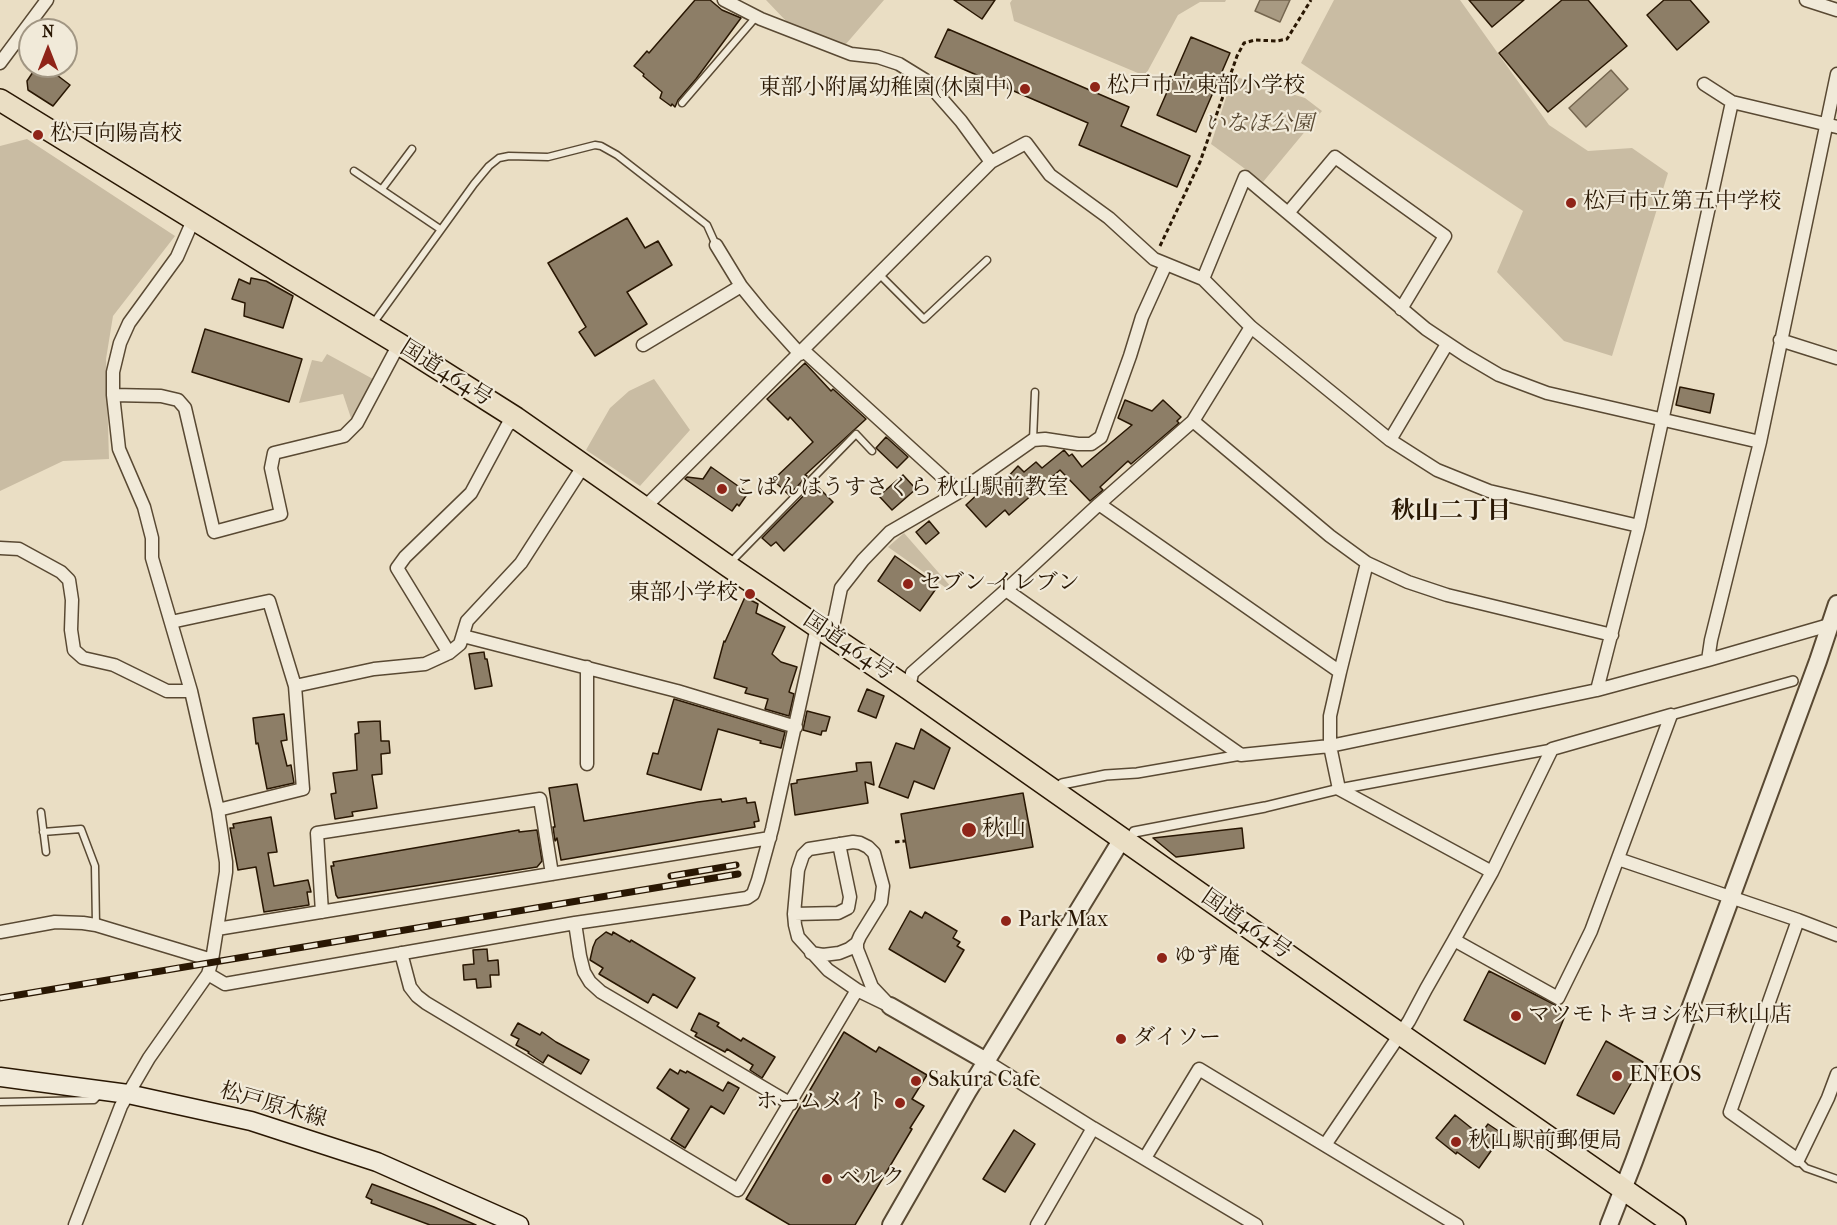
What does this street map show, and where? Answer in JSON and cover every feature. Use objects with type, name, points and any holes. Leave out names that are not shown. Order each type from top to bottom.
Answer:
[{"type":"highway","name":"国道464号","points":[[0,100],[516,418],[824,632],[1128,835],[1401,1034],[1675,1225]]},
{"type":"main road","name":"松戸原木線","points":[[0,1077],[128,1094],[251,1122],[377,1162],[519,1225]]},
{"type":"street","points":[[0,63],[48,0]]},
{"type":"street","points":[[724,0],[757,17],[851,54],[878,57],[899,64],[925,80],[961,121],[991,162]]},
{"type":"street","points":[[1806,0],[1837,10]]},
{"type":"street","points":[[1708,660],[1760,442],[1780,340],[1831,125],[1837,74]]},
{"type":"street","points":[[1704,84],[1732,102],[1831,125]]},
{"type":"street","points":[[1598,690],[1639,526],[1732,102]]},
{"type":"street","points":[[644,508],[991,162],[1026,143],[1050,175],[1109,218],[1154,259],[1203,279],[1251,327],[1390,440],[1437,470],[1489,491],[1639,526]]},
{"type":"street","points":[[1288,213],[1335,157],[1445,236],[1401,309]]},
{"type":"street","points":[[1203,279],[1245,177],[1426,329],[1499,375],[1546,393],[1760,442]]},
{"type":"street","points":[[75,1225],[121,1106],[149,1058],[208,974],[226,873],[218,810],[191,691],[152,558],[152,538],[144,507],[119,449],[113,395],[113,372],[120,344],[129,323],[177,257],[194,218]]},
{"type":"street","points":[[716,244],[741,286],[763,313],[802,352],[959,492]]},
{"type":"street","points":[[208,974],[225,984],[575,923],[747,898],[753,894],[770,838],[796,727],[824,632],[841,588],[891,532],[959,492],[1033,440],[1045,439],[1091,444],[1101,437],[1142,317],[1166,264]]},
{"type":"street","points":[[643,345],[741,286]]},
{"type":"street","points":[[909,689],[912,673],[1193,420],[1251,327]]},
{"type":"street","points":[[1780,340],[1837,358]]},
{"type":"street","points":[[113,395],[161,396],[178,400],[185,408],[214,532],[280,514],[271,468],[274,453],[344,436],[357,423],[399,344]]},
{"type":"street","points":[[1390,440],[1447,344]]},
{"type":"street","points":[[448,653],[398,568],[405,557],[471,493],[507,426],[516,418]]},
{"type":"street","points":[[1193,420],[1330,536],[1367,563],[1408,582],[1447,595],[1612,635]]},
{"type":"street","points":[[295,686],[374,669],[425,664],[448,653],[460,644],[467,621],[521,563],[584,465]]},
{"type":"street","points":[[1100,504],[1340,672]]},
{"type":"street","points":[[0,548],[19,549],[61,572],[69,580],[74,650],[83,658],[114,665],[167,691],[191,691]]},
{"type":"street","points":[[1367,563],[1330,716],[1330,746],[1339,789],[1492,872]]},
{"type":"street","points":[[1006,590],[1241,755]]},
{"type":"street","points":[[171,622],[269,601],[295,686],[303,789],[218,810]]},
{"type":"street","points":[[1609,1225],[1834,624],[1837,604]]},
{"type":"street","points":[[1062,784],[1106,775],[1137,773],[1241,755],[1330,746],[1598,690],[1834,624]]},
{"type":"street","points":[[463,636],[677,691],[796,727]]},
{"type":"street","points":[[587,667],[587,764]]},
{"type":"street","points":[[891,1225],[986,1061],[1128,835],[1265,807],[1339,789],[1552,749],[1793,681]]},
{"type":"street","points":[[1454,940],[1558,998],[1591,931],[1671,715]]},
{"type":"street","points":[[1325,1145],[1409,1022],[1492,872],[1552,749]]},
{"type":"street","points":[[322,912],[317,832],[540,799],[552,874]]},
{"type":"street","points":[[217,929],[770,838]]},
{"type":"street","points":[[811,953],[823,955],[849,949],[857,943],[881,902],[882,886],[877,859],[868,847],[860,843],[809,849],[803,855],[798,870],[794,914],[798,937],[811,953],[828,970],[857,990],[890,1006],[986,1061],[1256,1225]]},
{"type":"street","points":[[794,914],[838,913],[848,908],[850,897],[839,844]]},
{"type":"street","points":[[1618,859],[1837,934]]},
{"type":"street","points":[[1798,920],[1730,1112],[1798,1160],[1837,1074]]},
{"type":"street","points":[[0,932],[55,922],[83,923],[212,960]]},
{"type":"street","points":[[575,923],[584,972],[590,982],[601,992],[791,1104]]},
{"type":"street","points":[[857,943],[872,987],[890,1006]]},
{"type":"street","points":[[401,953],[410,987],[426,1004],[738,1190],[857,990]]},
{"type":"street","points":[[1144,1158],[1199,1069],[1457,1225]]},
{"type":"street","points":[[1037,1225],[1093,1128]]},
{"type":"lane","points":[[682,103],[757,17]]},
{"type":"lane","points":[[371,327],[474,184],[499,158],[548,157],[595,145],[601,146],[617,155],[707,225],[716,244]]},
{"type":"lane","points":[[382,189],[412,149]]},
{"type":"lane","points":[[354,171],[440,229]]},
{"type":"lane","points":[[879,273],[924,319],[987,260]]},
{"type":"lane","points":[[1033,440],[1035,392]]},
{"type":"lane","points":[[728,566],[856,434],[872,451]]},
{"type":"lane","points":[[40,812],[46,852]]},
{"type":"lane","points":[[43,832],[81,829],[95,866],[96,925]]},
{"type":"lane","points":[[0,1102],[94,1100],[104,1091]]},
{"type":"lane","points":[[1798,1160],[1806,1168],[1837,1179]]},
{"type":"path","points":[[1154,259],[1200,162],[1237,56],[1244,43],[1255,40],[1287,39],[1311,0]]},
{"type":"path","points":[[896,842],[905,841]]},
{"type":"green space","points":[[766,0],[884,0],[839,52],[807,43]]},
{"type":"green space","points":[[1012,0],[1226,0],[1225,2],[1200,2],[1178,15],[1145,76],[1014,21],[1010,3]]},
{"type":"green space","points":[[1334,0],[1460,0],[1549,125],[1588,151],[1632,148],[1668,173],[1612,356],[1564,341],[1497,272],[1523,211],[1301,63]]},
{"type":"green space","name":"いなほ公園","points":[[1233,76],[1305,98],[1322,111],[1263,182],[1211,144]]},
{"type":"green space","points":[[27,139],[175,236],[113,316],[106,359],[109,459],[63,461],[0,491],[0,146]]},
{"type":"green space","points":[[327,354],[373,379],[351,418],[343,394],[299,403],[312,360],[322,362]]},
{"type":"green space","points":[[654,379],[690,430],[640,486],[586,450],[610,408],[629,391]]},
{"type":"green space","points":[[904,533],[952,588],[949,590],[888,547]]},
{"type":"shaded area","points":[[1260,0],[1290,0],[1280,22],[1255,11]]},
{"type":"shaded area","points":[[1611,70],[1628,89],[1586,127],[1569,108]]},
{"type":"building","points":[[695,0],[710,0],[722,10],[741,18],[675,107],[660,98],[662,92],[634,66],[647,51],[649,53]]},
{"type":"building","points":[[954,0],[995,0],[982,19]]},
{"type":"building","points":[[1469,0],[1524,0],[1492,27]]},
{"type":"building","points":[[1562,0],[1588,0],[1627,46],[1548,112],[1499,53]]},
{"type":"building","points":[[1664,0],[1690,0],[1709,22],[1677,50],[1647,15]]},
{"type":"building","points":[[948,29],[1129,107],[1121,126],[1190,156],[1177,187],[1079,145],[1088,123],[935,57]]},
{"type":"building","points":[[1191,37],[1230,53],[1196,132],[1157,115]]},
{"type":"building","points":[[29,78],[61,78],[70,85],[53,106],[28,90]]},
{"type":"building","points":[[627,218],[645,248],[658,241],[672,265],[627,292],[647,324],[595,356],[579,332],[586,327],[548,263]]},
{"type":"building","points":[[251,278],[266,281],[293,296],[283,328],[244,316],[245,303],[232,299],[239,279],[250,284]]},
{"type":"building","points":[[205,329],[302,359],[289,402],[192,372]]},
{"type":"building","points":[[805,363],[831,391],[833,389],[866,419],[805,475],[807,476],[789,495],[773,480],[813,442],[790,417],[788,420],[767,399]]},
{"type":"building","points":[[1680,387],[1714,394],[1710,413],[1676,405]]},
{"type":"building","points":[[1125,400],[1152,411],[1163,400],[1181,417],[1177,421],[1179,423],[1131,464],[1128,461],[1100,487],[1103,490],[1090,501],[1060,470],[1009,515],[1005,510],[986,527],[966,505],[981,491],[983,494],[1001,478],[1004,481],[1018,466],[1024,472],[1036,462],[1042,468],[1064,450],[1069,456],[1072,454],[1082,467],[1132,425],[1118,418]]},
{"type":"building","points":[[886,437],[908,457],[897,468],[876,448]]},
{"type":"building","name":"こぱんはうすさくら 秋山駅前教室","points":[[711,467],[748,493],[739,506],[737,504],[732,511],[685,479],[687,477],[703,479]]},
{"type":"building","points":[[903,475],[916,489],[892,510],[879,496]]},
{"type":"building","points":[[815,484],[833,502],[784,551],[776,542],[771,546],[762,538]]},
{"type":"building","points":[[929,521],[939,533],[926,544],[916,532]]},
{"type":"building","name":"セブン-イレブン","points":[[895,556],[938,586],[920,611],[878,581]]},
{"type":"building","points":[[745,597],[758,604],[756,613],[785,627],[772,654],[781,662],[797,667],[789,692],[794,694],[789,716],[765,709],[768,699],[745,693],[747,688],[714,678],[724,641]]},
{"type":"building","points":[[484,652],[492,686],[475,689],[469,654]]},
{"type":"building","points":[[867,689],[884,696],[876,718],[858,711]]},
{"type":"building","points":[[674,699],[785,732],[781,748],[718,729],[701,790],[647,774],[653,753],[658,754]]},
{"type":"building","points":[[807,711],[830,717],[826,731],[822,731],[821,735],[803,730]]},
{"type":"building","points":[[284,714],[287,740],[281,741],[287,766],[291,765],[294,783],[267,789],[258,743],[256,744],[253,718]]},
{"type":"building","points":[[380,721],[381,741],[389,741],[390,753],[381,754],[382,774],[372,775],[377,808],[352,812],[353,816],[335,819],[331,794],[336,793],[333,773],[357,770],[355,734],[359,733],[358,722]]},
{"type":"building","points":[[921,729],[950,748],[934,789],[914,781],[908,798],[879,787],[896,743],[914,749]]},
{"type":"building","points":[[871,762],[874,785],[865,782],[868,803],[795,815],[791,784],[797,783],[797,780],[857,771],[856,763]]},
{"type":"building","points":[[577,784],[584,821],[698,802],[721,799],[722,802],[746,798],[747,803],[755,802],[759,821],[754,822],[755,827],[561,860],[557,838],[555,841],[549,788]]},
{"type":"building","points":[[1023,793],[1033,847],[910,868],[901,814]]},
{"type":"building","points":[[271,817],[277,852],[268,853],[274,886],[308,880],[311,892],[307,892],[309,905],[264,912],[256,867],[238,870],[230,828],[234,828],[233,824]]},
{"type":"building","points":[[1242,828],[1244,848],[1176,857],[1153,838]]},
{"type":"building","points":[[519,830],[519,832],[537,830],[542,861],[537,867],[338,898],[336,895],[331,866],[334,866],[333,862]]},
{"type":"building","points":[[910,911],[922,918],[925,912],[957,931],[953,938],[960,942],[957,946],[964,950],[945,982],[889,949]]},
{"type":"building","points":[[606,932],[612,935],[613,932],[630,942],[631,940],[695,978],[677,1008],[653,994],[648,1003],[599,974],[603,968],[590,960],[596,940]]},
{"type":"building","points":[[487,949],[488,961],[498,960],[499,975],[490,975],[491,987],[477,988],[476,979],[464,980],[463,965],[474,964],[473,950]]},
{"type":"building","name":"マツモトキヨシ松戸秋山店","points":[[1489,971],[1567,1011],[1545,1064],[1464,1020]]},
{"type":"building","points":[[699,1013],[719,1023],[717,1026],[741,1041],[743,1038],[775,1057],[762,1078],[750,1070],[753,1065],[727,1049],[725,1052],[695,1036],[697,1033],[691,1030]]},
{"type":"building","points":[[518,1023],[540,1035],[542,1032],[589,1060],[581,1074],[548,1055],[543,1063],[516,1045],[519,1039],[511,1035]]},
{"type":"building","points":[[844,1032],[876,1052],[879,1047],[927,1075],[912,1099],[924,1106],[855,1225],[790,1225],[746,1199]]},
{"type":"building","points":[[1606,1041],[1643,1062],[1614,1114],[1577,1095]]},
{"type":"building","points":[[670,1069],[678,1074],[680,1070],[686,1073],[687,1071],[723,1091],[728,1082],[739,1088],[724,1114],[711,1106],[685,1148],[671,1139],[689,1109],[657,1088]]},
{"type":"building","points":[[1455,1115],[1480,1135],[1488,1124],[1503,1134],[1479,1168],[1436,1138]]},
{"type":"building","points":[[1014,1130],[1035,1144],[1005,1192],[983,1179]]},
{"type":"building","points":[[372,1184],[476,1225],[430,1225],[371,1203],[372,1200],[366,1197]]},
{"type":"railway","points":[[671,876],[736,865]]},
{"type":"railway","points":[[0,998],[738,874]]},
{"type":"place","name":"松戸市立東部小学校","points":[[1095,87]]},
{"type":"place","name":"東部小附属幼稚園(休園中)","points":[[1025,89]]},
{"type":"place","name":"松戸向陽高校","points":[[38,135]]},
{"type":"place","name":"松戸市立第五中学校","points":[[1571,203]]},
{"type":"place","name":"こぱんはうすさくら 秋山駅前教室","points":[[722,489]]},
{"type":"place","name":"セブン-イレブン","points":[[908,584]]},
{"type":"place","name":"東部小学校","points":[[750,594]]},
{"type":"place","name":"秋山","points":[[969,830]]},
{"type":"place","name":"Park Max","points":[[1006,921]]},
{"type":"place","name":"ゆず庵","points":[[1162,958]]},
{"type":"place","name":"マツモトキヨシ松戸秋山店","points":[[1516,1016]]},
{"type":"place","name":"ダイソー","points":[[1121,1039]]},
{"type":"place","name":"ENEOS","points":[[1617,1076]]},
{"type":"place","name":"Sakura Cafe","points":[[916,1081]]},
{"type":"place","name":"ホームメイト","points":[[900,1103]]},
{"type":"place","name":"秋山駅前郵便局","points":[[1456,1142]]},
{"type":"place","name":"ベルク","points":[[827,1179]]},
{"type":"district","name":"秋山二丁目","points":[[1451,512]]}]
